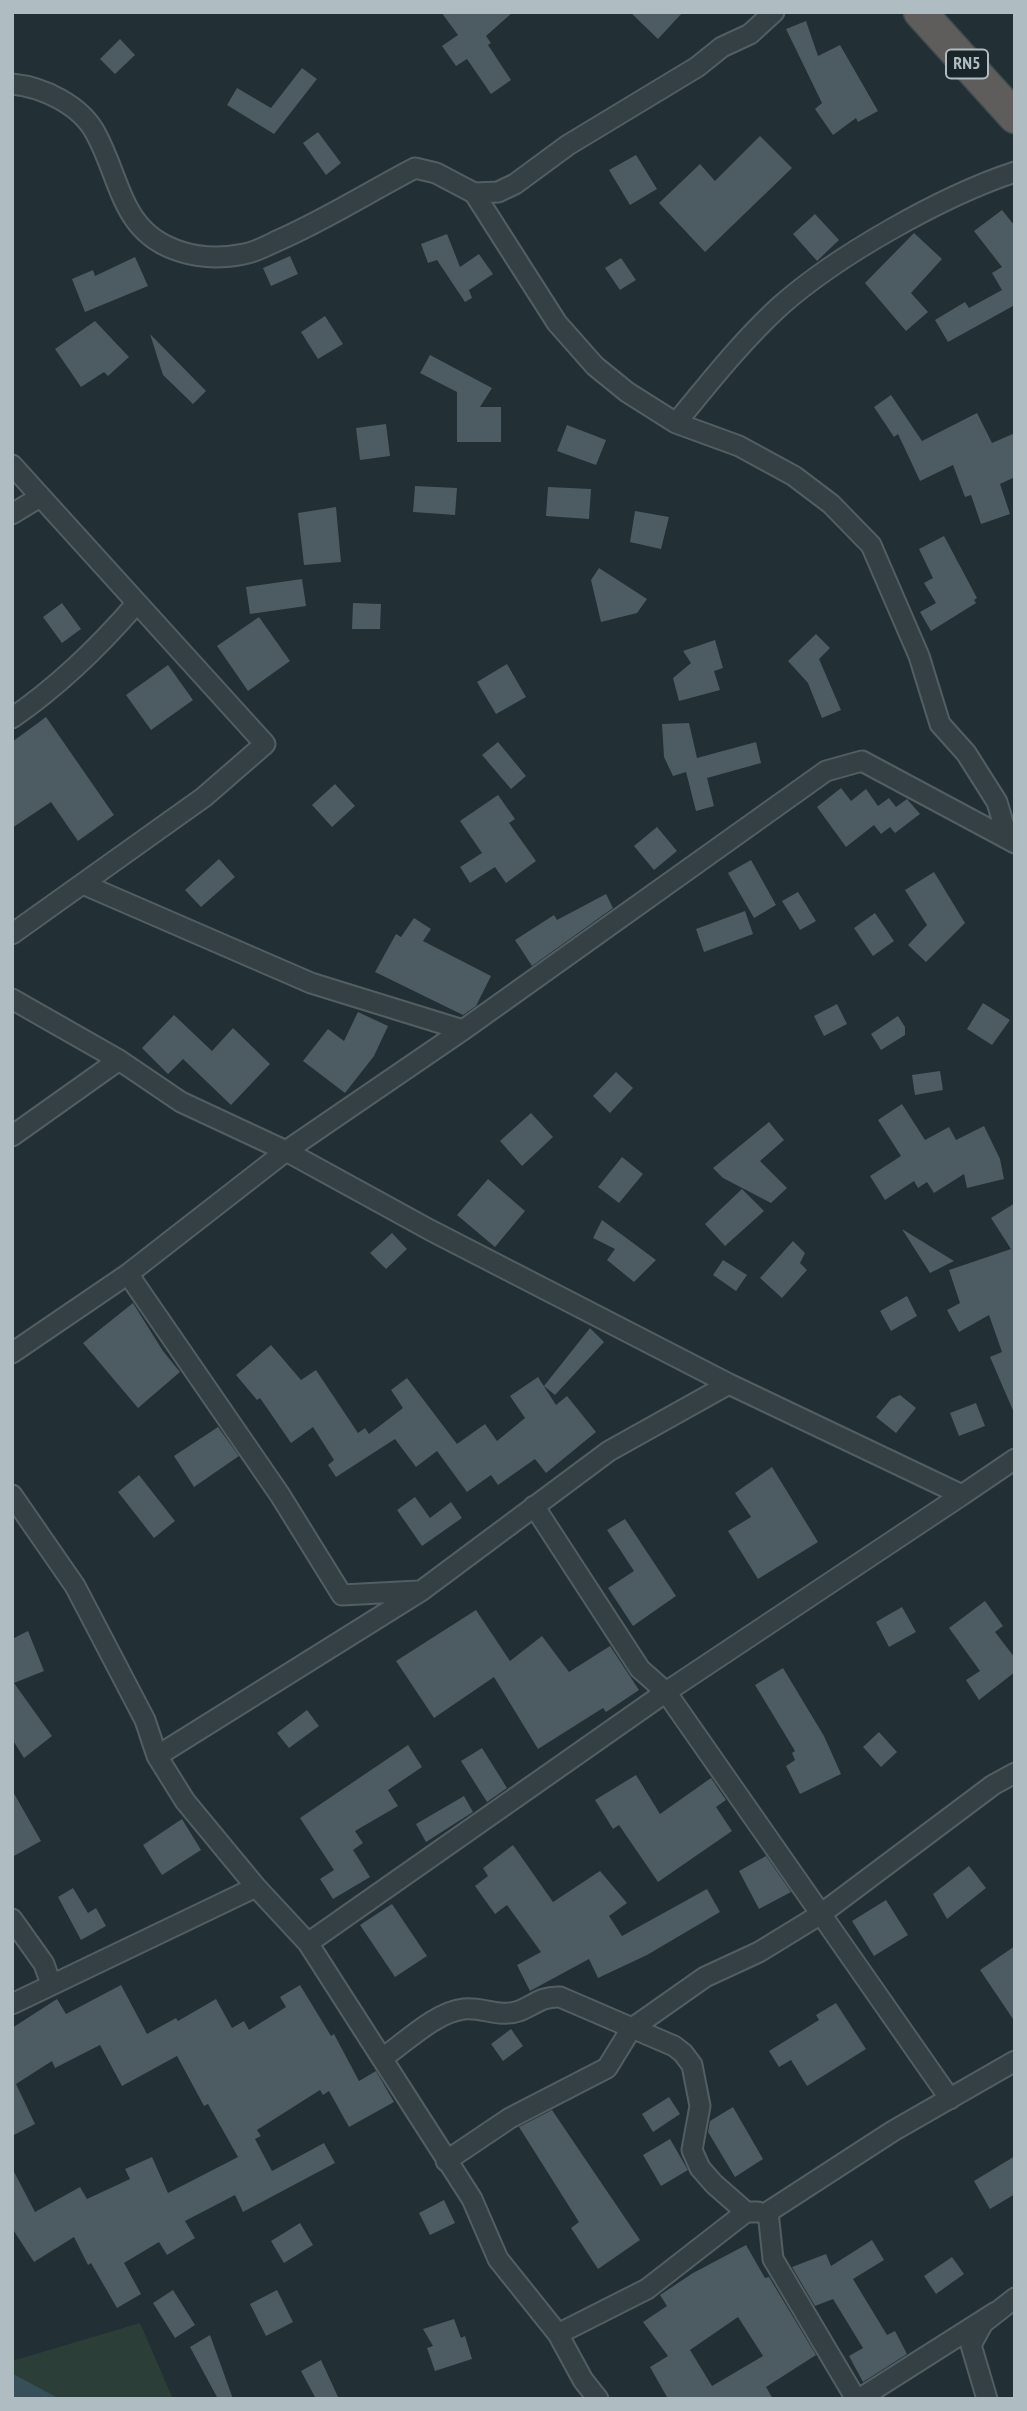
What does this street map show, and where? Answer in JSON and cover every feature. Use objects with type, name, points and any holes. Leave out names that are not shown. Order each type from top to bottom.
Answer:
[{"type":"highway","name":"RN5","points":[[920,12],[1015,117]]},
{"type":"street","points":[[474,193],[498,192],[515,184],[568,145],[676,80],[722,47],[750,34],[774,12]]},
{"type":"street","points":[[12,84],[31,86],[66,103],[95,132],[108,165],[142,232],[163,246],[199,257],[246,254],[300,231],[415,169],[436,173],[474,193],[557,323],[576,348],[627,392],[676,423],[739,446],[794,476],[831,504],[871,545],[919,656],[940,724],[966,753],[997,802],[1011,839]]},
{"type":"street","points":[[676,423],[757,329],[809,283],[887,232],[1015,172]]},
{"type":"street","points":[[12,465],[265,744],[204,797],[85,885],[12,934]]},
{"type":"street","points":[[12,514],[40,498]]},
{"type":"street","points":[[12,718],[54,689],[100,646],[136,604]]},
{"type":"street","points":[[12,1353],[128,1274],[286,1151],[463,1030],[825,771],[862,761],[1011,839]]},
{"type":"street","points":[[85,885],[311,983],[463,1030]]},
{"type":"street","points":[[12,999],[119,1060],[181,1102],[286,1151],[430,1230],[729,1384],[962,1495]]},
{"type":"street","points":[[12,1136],[119,1060]]},
{"type":"street","points":[[128,1274],[280,1495],[342,1595],[421,1591]]},
{"type":"street","points":[[157,1756],[421,1591],[609,1451],[729,1384]]},
{"type":"street","points":[[308,1943],[666,1692],[1015,1459]]},
{"type":"street","points":[[13,1498],[75,1586],[145,1720],[157,1756],[185,1801],[256,1887],[308,1943],[384,2057],[472,2199],[498,2259],[558,2333],[583,2380],[598,2399]]},
{"type":"street","points":[[534,1506],[640,1669],[666,1692],[950,2099]]},
{"type":"street","points":[[446,2161],[510,2118],[607,2068],[631,2029],[705,1977],[759,1952],[821,1914],[993,1785],[1015,1773]]},
{"type":"street","points":[[12,2004],[256,1887]]},
{"type":"street","points":[[12,1919],[44,1964],[51,1984]]},
{"type":"street","points":[[384,2057],[451,2011],[467,2009],[503,2014],[519,2011],[550,1996],[560,1997],[674,2046],[692,2066],[699,2106],[692,2150],[700,2168],[746,2212]]},
{"type":"street","points":[[558,2333],[647,2289],[746,2212],[768,2212],[893,2131],[1015,2061]]},
{"type":"street","points":[[768,2212],[772,2259],[858,2399],[996,2312]]},
{"type":"street","points":[[987,2399],[971,2345],[983,2323],[1015,2298]]},
{"type":"green space","points":[[140,2323],[173,2399],[60,2399],[12,2375],[12,2361]]},
{"type":"water","points":[[13,2374],[60,2399],[12,2399]]},
{"type":"building","points":[[441,12],[513,12],[486,36],[491,43],[488,45],[511,80],[491,94],[467,59],[456,66],[442,46],[458,35]]},
{"type":"building","points":[[630,12],[683,12],[658,39]]},
{"type":"building","points":[[806,21],[818,56],[840,45],[878,111],[858,122],[856,118],[833,135],[815,109],[822,103],[786,29]]},
{"type":"building","points":[[120,39],[135,55],[115,74],[100,59]]},
{"type":"building","points":[[302,68],[317,79],[274,134],[227,105],[237,88],[271,108]]},
{"type":"building","points":[[318,132],[341,163],[326,175],[303,143]]},
{"type":"building","points":[[760,136],[792,168],[705,252],[659,203],[700,164],[715,181]]},
{"type":"building","points":[[636,155],[657,189],[630,205],[609,170]]},
{"type":"building","points":[[1002,210],[1015,226],[1015,309],[1013,306],[948,342],[935,320],[965,302],[969,308],[1002,290],[992,273],[1002,267],[974,231]]},
{"type":"building","points":[[815,214],[839,240],[817,261],[793,234]]},
{"type":"building","points":[[914,233],[942,259],[911,293],[928,312],[906,331],[865,283]]},
{"type":"building","points":[[447,234],[460,267],[479,254],[493,274],[469,290],[472,298],[465,302],[437,260],[428,263],[421,244]]},
{"type":"building","points":[[290,256],[298,274],[271,286],[263,268]]},
{"type":"building","points":[[135,257],[148,286],[85,312],[72,279],[93,270],[95,276]]},
{"type":"building","points":[[621,258],[636,280],[620,290],[605,268]]},
{"type":"building","points":[[325,316],[343,344],[318,359],[301,332]]},
{"type":"building","points":[[95,321],[129,357],[108,376],[104,372],[81,387],[55,349]]},
{"type":"building","points":[[150,334],[206,391],[193,404],[163,375]]},
{"type":"building","points":[[430,355],[492,388],[480,407],[501,407],[501,442],[457,442],[457,392],[420,373]]},
{"type":"building","points":[[891,395],[922,441],[977,413],[992,443],[1015,433],[1015,477],[1000,484],[1010,514],[981,524],[971,495],[965,497],[953,465],[920,481],[898,434],[894,437],[874,407]]},
{"type":"building","points":[[386,424],[390,456],[360,460],[356,428]]},
{"type":"building","points":[[567,425],[606,440],[596,465],[557,451]]},
{"type":"building","points":[[415,486],[457,488],[455,515],[413,512]]},
{"type":"building","points":[[548,487],[591,489],[589,519],[546,516]]},
{"type":"building","points":[[336,507],[341,562],[304,565],[298,513]]},
{"type":"building","points":[[635,511],[669,517],[661,549],[630,542]]},
{"type":"building","points":[[944,536],[977,598],[974,600],[976,603],[931,631],[920,612],[936,603],[924,583],[933,578],[919,549]]},
{"type":"building","points":[[599,568],[647,599],[637,613],[601,622],[591,580]]},
{"type":"building","points":[[302,579],[306,606],[250,614],[246,587]]},
{"type":"building","points":[[62,603],[81,629],[62,643],[43,617]]},
{"type":"building","points":[[353,603],[381,604],[380,629],[352,629]]},
{"type":"building","points":[[259,617],[290,661],[248,691],[217,646]]},
{"type":"building","points":[[816,634],[830,648],[819,659],[841,710],[822,718],[808,683],[788,661]]},
{"type":"building","points":[[715,640],[723,668],[714,671],[720,690],[679,701],[673,678],[691,663],[683,651]]},
{"type":"building","points":[[507,664],[526,697],[496,714],[477,682]]},
{"type":"building","points":[[168,665],[193,700],[151,730],[126,695]]},
{"type":"building","points":[[46,717],[114,815],[78,841],[51,802],[12,828],[12,742]]},
{"type":"building","points":[[689,723],[697,758],[756,742],[761,763],[707,778],[714,806],[696,811],[686,772],[673,776],[664,757],[662,724]]},
{"type":"building","points":[[498,742],[526,776],[511,789],[482,755]]},
{"type":"building","points":[[335,784],[355,806],[332,827],[312,805]]},
{"type":"building","points":[[841,788],[851,801],[866,789],[878,806],[889,798],[896,807],[907,799],[920,814],[895,833],[890,827],[881,834],[874,825],[846,847],[817,807]]},
{"type":"building","points":[[498,795],[515,819],[509,823],[536,861],[506,883],[495,867],[470,883],[460,867],[482,853],[460,821]]},
{"type":"building","points":[[657,827],[677,851],[654,870],[634,846]]},
{"type":"building","points":[[219,859],[235,877],[201,907],[185,890]]},
{"type":"building","points":[[751,860],[776,905],[754,918],[728,873]]},
{"type":"building","points":[[934,872],[965,923],[926,962],[908,945],[927,925],[905,890]]},
{"type":"building","points":[[798,892],[816,921],[800,930],[782,901]]},
{"type":"building","points":[[606,894],[613,908],[532,966],[515,940],[554,915],[557,920]]},
{"type":"building","points":[[745,911],[753,934],[704,952],[696,929]]},
{"type":"building","points":[[875,913],[894,941],[873,956],[854,928]]},
{"type":"building","points":[[414,918],[431,929],[423,941],[491,976],[476,1006],[463,1015],[375,972],[396,934],[401,937]]},
{"type":"building","points":[[983,1003],[1010,1020],[992,1045],[967,1029]]},
{"type":"building","points":[[837,1004],[847,1024],[824,1036],[814,1016]]},
{"type":"building","points":[[358,1012],[388,1026],[374,1056],[345,1093],[303,1061],[328,1029],[344,1041]]},
{"type":"building","points":[[174,1015],[212,1051],[233,1028],[270,1064],[231,1105],[183,1059],[168,1074],[142,1048]]},
{"type":"building","points":[[898,1016],[905,1027],[905,1035],[881,1050],[871,1034]]},
{"type":"building","points":[[940,1071],[943,1090],[915,1095],[912,1075]]},
{"type":"building","points":[[616,1072],[633,1088],[610,1113],[593,1096]]},
{"type":"building","points":[[902,1104],[925,1140],[949,1127],[956,1140],[984,1126],[1000,1159],[1004,1179],[967,1188],[964,1174],[934,1193],[927,1182],[918,1188],[914,1181],[885,1200],[870,1176],[901,1156],[878,1120]]},
{"type":"building","points":[[531,1113],[553,1137],[522,1166],[500,1141]]},
{"type":"building","points":[[769,1122],[784,1140],[760,1161],[787,1188],[771,1203],[723,1178],[713,1168]]},
{"type":"building","points":[[622,1157],[643,1174],[619,1203],[598,1187]]},
{"type":"building","points":[[488,1179],[525,1211],[495,1247],[457,1215]]},
{"type":"building","points":[[742,1189],[764,1211],[725,1246],[705,1224]]},
{"type":"building","points":[[1015,1203],[1015,1415],[990,1357],[1002,1352],[989,1315],[959,1332],[947,1310],[960,1303],[949,1270],[1011,1249],[991,1218]]},
{"type":"building","points":[[602,1220],[656,1260],[634,1282],[607,1260],[615,1249],[593,1238]]},
{"type":"building","points":[[902,1229],[954,1261],[930,1273]]},
{"type":"building","points":[[392,1233],[407,1249],[386,1269],[370,1253]]},
{"type":"building","points":[[793,1241],[805,1253],[800,1263],[807,1270],[782,1298],[760,1278]]},
{"type":"building","points":[[723,1260],[747,1275],[736,1291],[713,1275]]},
{"type":"building","points":[[907,1296],[917,1316],[891,1331],[880,1311]]},
{"type":"building","points":[[133,1303],[163,1351],[180,1372],[138,1408],[83,1343]]},
{"type":"building","points":[[590,1328],[604,1342],[555,1395],[544,1386]]},
{"type":"building","points":[[271,1345],[301,1380],[316,1370],[358,1433],[365,1428],[369,1434],[403,1408],[391,1390],[407,1378],[457,1444],[485,1424],[497,1441],[525,1418],[510,1396],[538,1377],[556,1405],[567,1396],[596,1432],[546,1473],[535,1459],[498,1485],[491,1475],[467,1492],[437,1451],[416,1467],[395,1439],[336,1477],[328,1465],[334,1460],[313,1427],[291,1443],[260,1398],[257,1400],[236,1375]]},
{"type":"building","points":[[900,1395],[916,1408],[896,1433],[876,1417],[891,1399]]},
{"type":"building","points":[[976,1403],[985,1426],[959,1436],[950,1413]]},
{"type":"building","points":[[218,1427],[239,1456],[194,1487],[174,1456]]},
{"type":"building","points":[[772,1467],[818,1542],[758,1579],[728,1531],[751,1517],[735,1493]]},
{"type":"building","points":[[139,1475],[175,1521],[154,1538],[118,1492]]},
{"type":"building","points":[[415,1497],[430,1518],[451,1502],[462,1518],[422,1546],[397,1510]]},
{"type":"building","points":[[625,1519],[676,1596],[633,1626],[608,1588],[634,1571],[607,1530]]},
{"type":"building","points":[[985,1601],[1003,1626],[995,1632],[1015,1658],[1015,1672],[979,1700],[966,1680],[980,1671],[949,1628]]},
{"type":"building","points":[[902,1607],[916,1632],[889,1647],[876,1622]]},
{"type":"building","points":[[476,1610],[510,1661],[542,1636],[569,1672],[610,1646],[639,1690],[606,1712],[603,1708],[538,1749],[494,1677],[434,1718],[396,1661]]},
{"type":"building","points":[[28,1631],[44,1671],[14,1683],[52,1736],[24,1758],[12,1739],[12,1639]]},
{"type":"building","points":[[783,1668],[824,1736],[841,1774],[800,1794],[786,1766],[795,1760],[792,1753],[795,1751],[755,1685]]},
{"type":"building","points":[[307,1710],[319,1726],[289,1748],[277,1733]]},
{"type":"building","points":[[879,1732],[897,1752],[881,1767],[863,1747]]},
{"type":"building","points":[[408,1745],[422,1767],[388,1790],[398,1806],[355,1831],[363,1843],[353,1850],[370,1877],[333,1899],[320,1879],[334,1870],[300,1818]]},
{"type":"building","points":[[482,1748],[507,1788],[487,1802],[461,1761]]},
{"type":"building","points":[[636,1775],[660,1814],[711,1778],[726,1800],[716,1807],[732,1831],[658,1882],[619,1825],[613,1829],[595,1800]]},
{"type":"building","points":[[12,1790],[41,1841],[12,1857]]},
{"type":"building","points":[[464,1796],[473,1812],[426,1842],[416,1824]]},
{"type":"building","points":[[182,1819],[201,1850],[162,1875],[143,1845]]},
{"type":"building","points":[[513,1845],[553,1902],[600,1871],[627,1903],[609,1916],[622,1936],[707,1889],[720,1912],[647,1955],[598,1978],[589,1959],[530,1991],[517,1965],[541,1952],[507,1905],[495,1914],[475,1886],[488,1876],[483,1868]]},
{"type":"building","points":[[766,1856],[791,1892],[759,1909],[739,1871]]},
{"type":"building","points":[[969,1866],[986,1888],[947,1919],[933,1894]]},
{"type":"building","points":[[73,1888],[88,1913],[96,1908],[106,1926],[81,1940],[58,1897]]},
{"type":"building","points":[[886,1900],[908,1935],[874,1956],[852,1921]]},
{"type":"building","points":[[392,1904],[427,1956],[395,1977],[360,1925]]},
{"type":"building","points":[[1015,1946],[1015,2022],[980,1970]]},
{"type":"building","points":[[121,1985],[147,2034],[176,2018],[178,2021],[216,1999],[232,2028],[244,2021],[249,2030],[286,2007],[280,1997],[300,1985],[331,2036],[334,2034],[359,2081],[376,2071],[394,2102],[349,2127],[329,2091],[323,2095],[320,2090],[257,2130],[261,2136],[255,2139],[272,2171],[324,2143],[335,2163],[243,2212],[235,2195],[185,2221],[195,2238],[167,2255],[159,2242],[124,2263],[141,2294],[117,2308],[91,2263],[88,2265],[74,2237],[34,2262],[12,2228],[12,2168],[35,2212],[80,2187],[87,2199],[130,2179],[125,2169],[152,2157],[168,2193],[238,2157],[208,2104],[204,2106],[177,2056],[122,2086],[100,2045],[55,2068],[52,2061],[16,2084],[35,2124],[12,2136],[12,2028],[57,1999],[66,2014]]},
{"type":"building","points":[[836,2003],[866,2049],[807,2086],[791,2060],[779,2067],[769,2051],[819,2020],[816,2015]]},
{"type":"building","points":[[511,2029],[523,2046],[503,2061],[491,2044]]},
{"type":"building","points":[[669,2097],[680,2114],[653,2132],[642,2114]]},
{"type":"building","points":[[733,2107],[763,2159],[735,2177],[708,2132],[710,2121]]},
{"type":"building","points":[[552,2110],[640,2240],[598,2269],[571,2228],[579,2222],[519,2127]]},
{"type":"building","points":[[670,2139],[688,2170],[661,2186],[643,2155]]},
{"type":"building","points":[[1015,2156],[1015,2194],[990,2209],[974,2181]]},
{"type":"building","points":[[444,2200],[455,2223],[430,2235],[419,2213]]},
{"type":"building","points":[[300,2223],[313,2245],[284,2263],[271,2241]]},
{"type":"building","points":[[872,2240],[884,2260],[853,2279],[887,2335],[895,2331],[907,2354],[863,2382],[849,2356],[863,2348],[833,2299],[815,2306],[792,2267],[826,2254],[831,2266]]},
{"type":"building","points":[[746,2245],[765,2278],[769,2277],[816,2355],[766,2387],[773,2399],[668,2399],[650,2367],[668,2356],[643,2322],[667,2306],[660,2295],[693,2273]],"holes":[[[738,2317],[763,2356],[712,2386],[690,2350]]]},
{"type":"building","points":[[952,2257],[964,2274],[936,2294],[924,2276]]},
{"type":"building","points":[[173,2290],[195,2325],[175,2338],[153,2303]]},
{"type":"building","points":[[277,2290],[293,2322],[266,2336],[250,2304]]},
{"type":"building","points":[[454,2319],[461,2338],[465,2336],[472,2359],[435,2371],[427,2348],[433,2346],[423,2329]]},
{"type":"building","points":[[210,2335],[233,2399],[218,2399],[190,2347]]},
{"type":"building","points":[[321,2360],[339,2399],[316,2399],[301,2371]]}]
